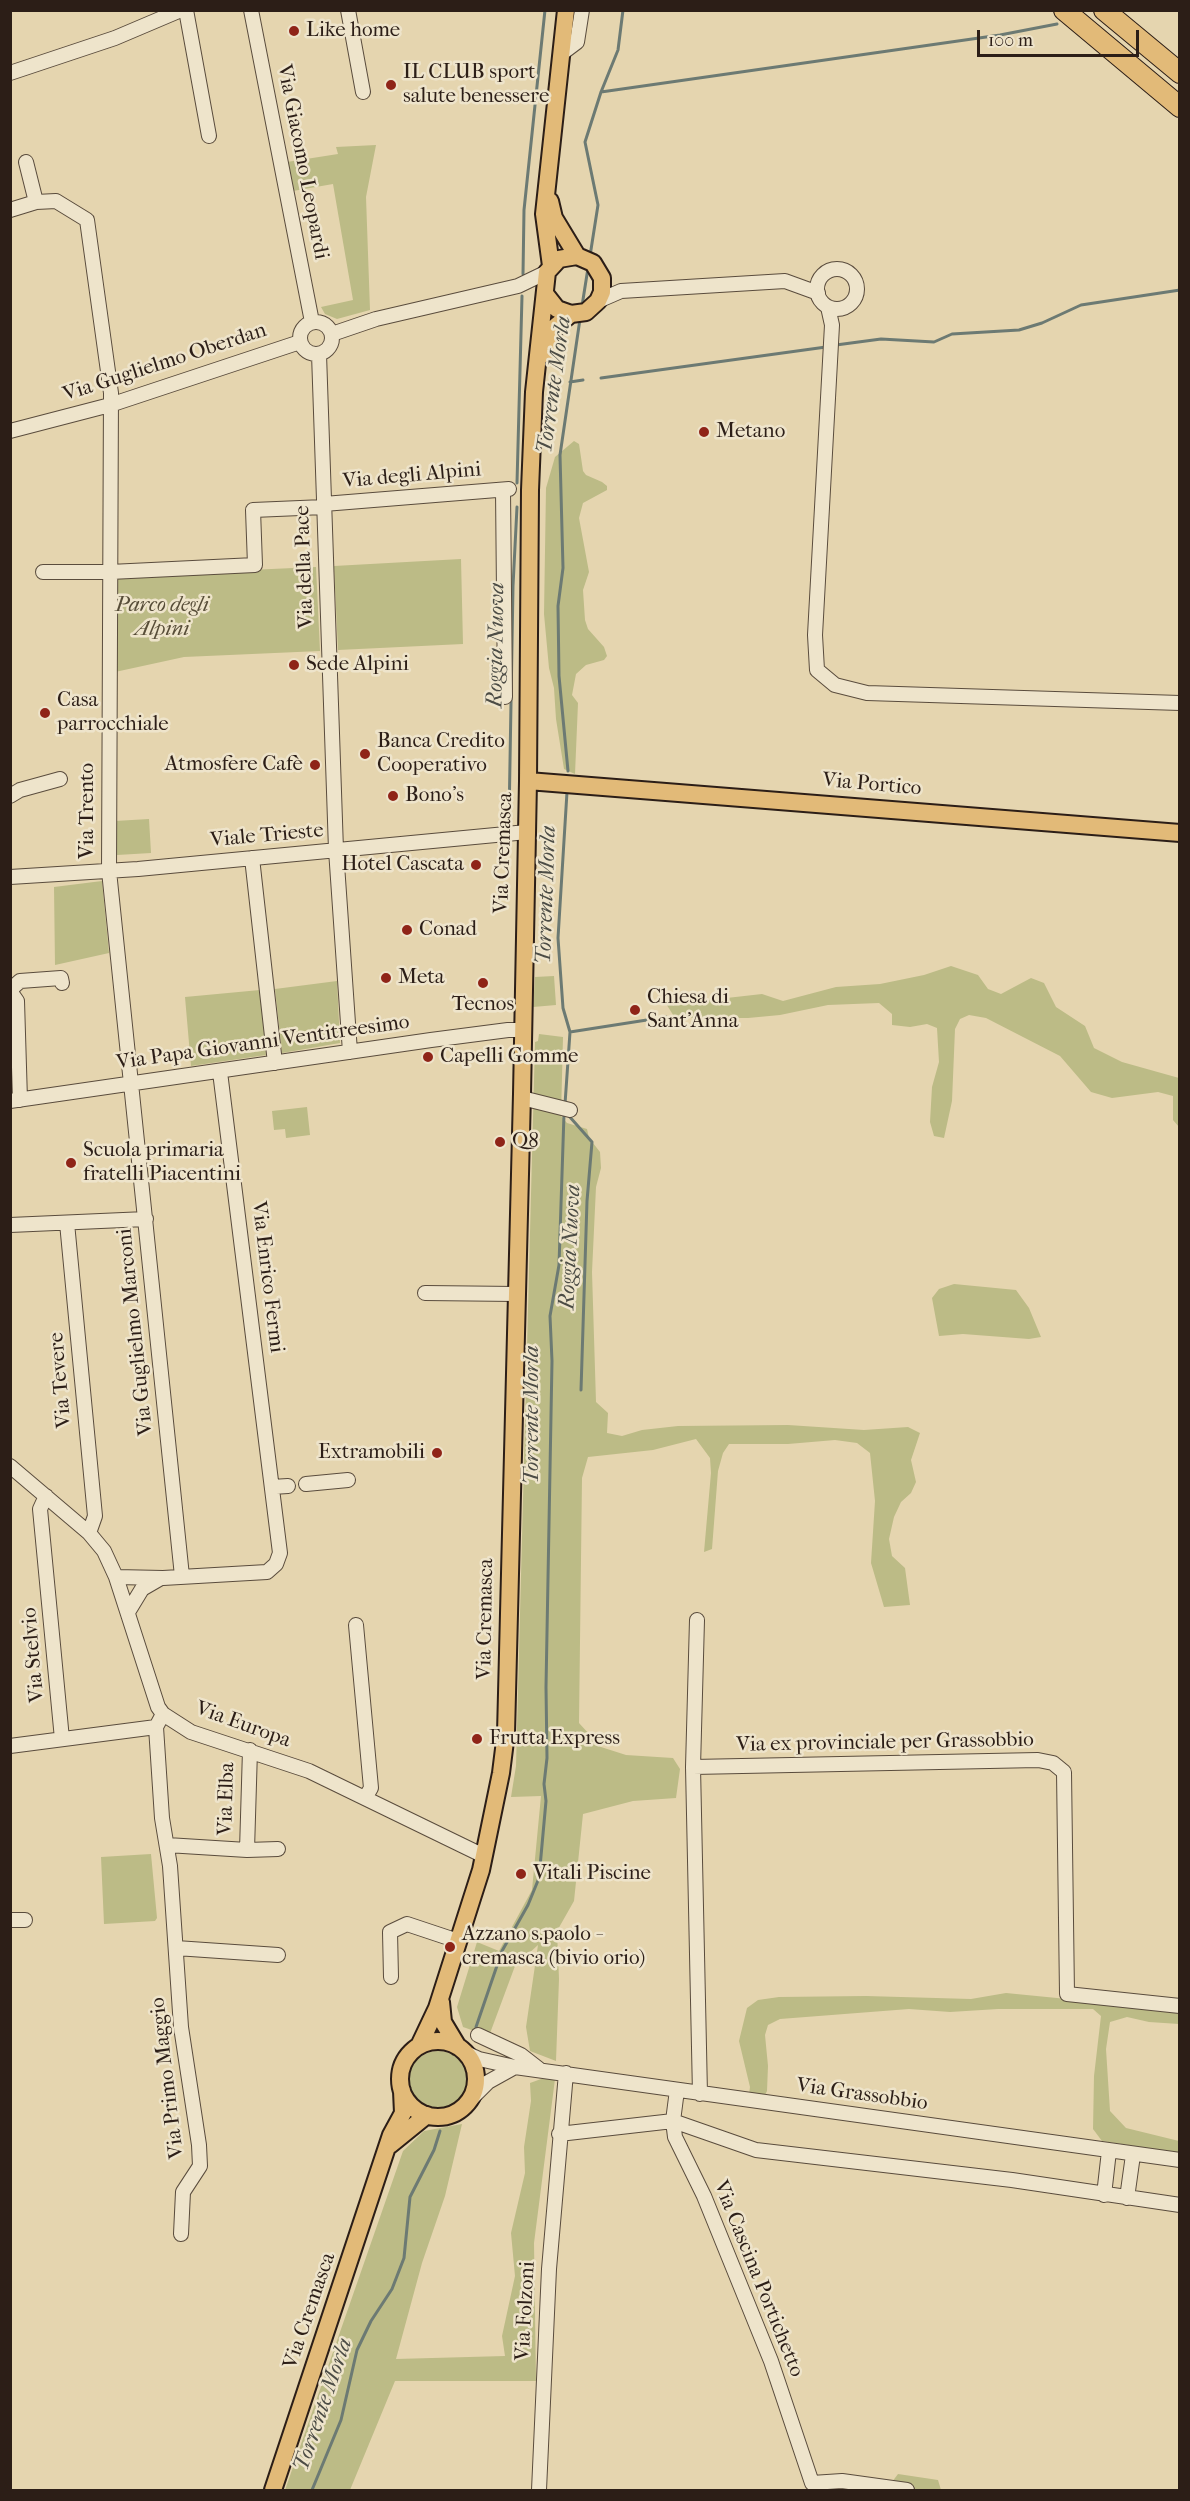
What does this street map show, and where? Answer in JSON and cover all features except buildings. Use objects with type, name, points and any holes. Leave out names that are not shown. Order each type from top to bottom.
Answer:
[{"type":"highway","points":[[1064,10],[1179,107]]},
{"type":"highway","points":[[1104,10],[1179,73]]},
{"type":"main road","name":"Via Cremasca","points":[[419,2046],[441,1995],[484,1856],[501,1773],[506,1733],[528,813],[530,490],[534,392],[547,280],[544,214],[566,10]]},
{"type":"main road","name":"Via Cremasca","points":[[534,392],[549,341],[556,326],[582,310],[603,282],[599,271],[585,259],[554,218],[548,192]]},
{"type":"main road","points":[[582,310],[557,309],[547,280],[565,257],[585,259]]},
{"type":"main road","name":"Via Portico","points":[[528,781],[1179,833]]},
{"type":"main road","points":[[528,813],[536,799],[560,782]]},
{"type":"main road","name":"Via Cremasca","points":[[441,1995],[443,2022],[462,2050]]},
{"type":"main road","points":[[439,2041],[462,2050],[473,2063],[476,2075],[471,2099],[462,2109],[450,2115],[438,2117],[427,2115],[412,2106],[402,2091],[400,2074],[404,2063],[419,2046],[439,2041]]},
{"type":"main road","name":"Via Cremasca","points":[[273,2490],[391,2135],[403,2113],[402,2091]]},
{"type":"main road","points":[[389,2145],[427,2115]]},
{"type":"street","points":[[10,73],[115,38],[181,10]]},
{"type":"street","points":[[186,10],[209,136]]},
{"type":"street","name":"Via Giacomo Leopardi","points":[[251,10],[312,322]]},
{"type":"street","points":[[348,10],[363,92]]},
{"type":"street","points":[[561,54],[577,42],[582,10]]},
{"type":"street","points":[[10,210],[36,202],[26,162]]},
{"type":"street","name":"Via Trento","points":[[36,202],[56,201],[87,220],[111,393],[109,871],[131,1084]]},
{"type":"street","points":[[801,285],[821,277],[826,272],[840,269],[852,275],[858,288],[857,295],[849,306],[842,309],[828,307]]},
{"type":"street","points":[[818,293],[821,277]]},
{"type":"street","points":[[332,334],[376,319],[547,280]]},
{"type":"street","points":[[582,310],[621,291],[785,281],[818,293],[828,307],[832,325],[814,635],[817,670],[835,685],[867,693],[1179,703]]},
{"type":"street","points":[[603,282],[621,291]]},
{"type":"street","points":[[832,325],[842,309]]},
{"type":"street","points":[[312,322],[322,323],[332,334]]},
{"type":"street","name":"Via Guglielmo Oberdan","points":[[312,322],[301,331],[300,342],[308,352],[319,354]]},
{"type":"street","points":[[319,354],[330,347],[332,334]]},
{"type":"street","name":"Via Guglielmo Oberdan","points":[[10,431],[110,405],[300,342]]},
{"type":"street","name":"Via della Pace","points":[[319,354],[336,850],[350,1052]]},
{"type":"street","name":"Via degli Alpini","points":[[324,506],[507,489],[504,554],[505,697]]},
{"type":"street","points":[[43,572],[110,572],[255,565],[253,510],[324,506]]},
{"type":"street","points":[[10,796],[20,790],[60,780]]},
{"type":"street","name":"Viale Trieste","points":[[10,877],[109,871],[527,832]]},
{"type":"street","points":[[252,858],[275,1063]]},
{"type":"street","points":[[15,1101],[12,996],[20,981],[61,978],[62,983]]},
{"type":"street","name":"Via Papa Giovanni Ventitreesimo","points":[[15,1101],[350,1052],[522,1030]]},
{"type":"street","name":"Via Enrico Fermi","points":[[116,1577],[163,1578],[267,1572],[276,1564],[280,1553],[220,1072]]},
{"type":"street","name":"Via Guglielmo Marconi","points":[[131,1084],[182,1576]]},
{"type":"street","points":[[522,1098],[570,1110]]},
{"type":"street","points":[[10,1225],[146,1220]]},
{"type":"street","name":"Via Tevere","points":[[67,1223],[95,1516],[89,1533]]},
{"type":"street","points":[[425,1293],[516,1294]]},
{"type":"street","name":"Via Europa","points":[[10,1466],[89,1533],[104,1551],[116,1577],[154,1696],[163,1714],[190,1732],[309,1771],[484,1856]]},
{"type":"street","points":[[306,1484],[348,1480]]},
{"type":"street","points":[[272,1487],[288,1486]]},
{"type":"street","name":"Via Stelvio","points":[[46,1496],[40,1509],[62,1739]]},
{"type":"street","name":"Via Enrico Fermi","points":[[128,1612],[142,1589],[163,1578]]},
{"type":"street","points":[[697,1620],[693,1767],[700,2094]]},
{"type":"street","points":[[356,1625],[371,1788],[365,1798]]},
{"type":"street","points":[[10,1746],[156,1727],[163,1714]]},
{"type":"street","name":"Via Primo Maggio","points":[[156,1727],[181,2027],[199,2145],[200,2166],[183,2192],[181,2234]]},
{"type":"street","name":"Via Elba","points":[[247,1850],[249,1750]]},
{"type":"street","name":"Via ex provinciale per Grassobbio","points":[[693,1767],[1038,1760],[1053,1763],[1064,1772],[1067,1994],[1179,2006]]},
{"type":"street","name":"Via Elba","points":[[166,1845],[247,1850],[278,1848]]},
{"type":"street","points":[[391,1977],[390,1932],[406,1924],[458,1941]]},
{"type":"street","points":[[176,1948],[278,1955]]},
{"type":"street","name":"Via Grassobbio","points":[[478,2035],[521,2055],[539,2069]]},
{"type":"street","name":"Via Grassobbio","points":[[462,2050],[479,2059],[515,2067],[1179,2160]]},
{"type":"street","points":[[471,2099],[488,2082],[515,2067]]},
{"type":"street","name":"Via Folzoni","points":[[539,2490],[549,2269],[566,2073]]},
{"type":"street","name":"Via Cascina Portichetto","points":[[677,2090],[673,2121],[675,2138],[704,2196],[771,2361],[809,2487],[842,2481],[907,2490]]},
{"type":"street","points":[[559,2133],[673,2121],[756,2150],[1001,2179],[1179,2205]]},
{"type":"street","points":[[1104,2195],[1109,2151]]},
{"type":"street","points":[[1127,2198],[1134,2155]]},
{"type":"green space","points":[[376,145],[366,197],[370,310],[337,319],[325,314],[321,307],[353,300],[333,184],[293,191],[287,162],[338,154],[336,147]]},
{"type":"green space","points":[[574,441],[579,444],[583,471],[586,475],[607,486],[607,490],[583,503],[579,518],[589,572],[583,590],[585,620],[588,629],[604,647],[607,656],[604,660],[586,665],[576,674],[572,695],[578,703],[575,774],[564,769],[556,719],[554,688],[549,668],[544,614],[546,488],[555,457]]},
{"type":"green space","points":[[461,559],[463,644],[338,650],[334,566]]},
{"type":"green space","name":"Parco degli Alpini","points":[[316,567],[320,651],[184,657],[115,672],[115,576]]},
{"type":"green space","points":[[149,819],[151,853],[117,855],[115,821]]},
{"type":"green space","points":[[102,881],[109,953],[55,965],[54,887]]},
{"type":"green space","points":[[951,966],[978,975],[988,989],[1001,994],[1031,978],[1044,983],[1056,1007],[1085,1026],[1094,1048],[1122,1062],[1179,1078],[1179,1127],[1173,1120],[1173,1096],[1158,1092],[1112,1098],[1091,1092],[1060,1056],[986,1018],[969,1015],[960,1019],[955,1029],[952,1101],[944,1138],[934,1136],[930,1122],[932,1087],[939,1062],[937,1028],[927,1024],[910,1027],[892,1025],[892,1014],[879,1003],[828,1005],[780,1015],[748,1018],[675,1018],[665,1002],[762,994],[783,1001],[836,987],[880,984],[924,975]]},
{"type":"green space","points":[[554,976],[556,1005],[533,1007],[535,977]]},
{"type":"green space","points":[[337,981],[340,1043],[282,1053],[275,989]]},
{"type":"green space","points":[[260,990],[266,1055],[191,1066],[185,997]]},
{"type":"green space","points":[[539,1034],[563,1037],[561,1116],[567,1123],[587,1129],[589,1138],[600,1152],[601,1168],[596,1187],[592,1272],[596,1402],[608,1413],[607,1433],[622,1436],[642,1430],[678,1426],[788,1425],[864,1430],[908,1427],[920,1433],[911,1460],[916,1482],[911,1493],[901,1502],[894,1517],[889,1539],[892,1556],[905,1568],[910,1605],[884,1607],[871,1563],[875,1501],[870,1453],[857,1443],[835,1440],[788,1444],[729,1444],[723,1453],[718,1471],[712,1549],[704,1552],[711,1473],[710,1458],[696,1439],[653,1450],[588,1457],[582,1478],[579,1723],[601,1747],[626,1755],[673,1758],[680,1769],[676,1798],[633,1801],[583,1814],[574,1901],[557,1931],[559,1979],[556,2061],[530,2051],[526,2027],[538,1945],[515,1966],[489,2036],[463,2027],[457,2007],[477,1942],[499,1951],[532,1890],[541,1796],[511,1797],[516,1766],[535,1042],[538,1041]]},
{"type":"green space","points":[[307,1107],[310,1135],[286,1138],[285,1129],[274,1130],[272,1111]]},
{"type":"green space","points":[[954,1284],[1016,1290],[1029,1308],[1041,1337],[1029,1339],[963,1334],[939,1336],[932,1298],[939,1289]]},
{"type":"green space","points":[[151,1854],[157,1918],[155,1921],[104,1924],[101,1857]]},
{"type":"green space","points":[[1006,1993],[1179,2010],[1179,2024],[1149,2022],[1127,2017],[1110,2022],[1106,2049],[1110,2111],[1126,2128],[1179,2141],[1179,2153],[1102,2141],[1093,2129],[1094,2076],[1101,2016],[1093,2009],[998,2009],[950,2012],[909,2009],[780,2019],[768,2025],[765,2035],[768,2066],[767,2091],[765,2095],[749,2094],[750,2087],[739,2041],[747,2008],[758,2000],[779,1997],[866,1996],[971,1999]]},
{"type":"green space","points":[[432,2051],[444,2051],[454,2055],[463,2064],[467,2086],[459,2101],[444,2109],[432,2109],[422,2105],[413,2096],[409,2086],[409,2074],[413,2064],[422,2055]]},
{"type":"green space","points":[[541,2079],[555,2079],[534,2243],[536,2381],[395,2381],[350,2490],[285,2490],[403,2151],[424,2131],[462,2124],[445,2196],[422,2263],[396,2359],[505,2356],[502,2336],[515,2276],[511,2233],[525,2173],[524,2147],[531,2101],[530,2083]]},
{"type":"green space","points":[[898,2474],[938,2480],[941,2490],[912,2490],[892,2482]]},
{"type":"waterway","name":"Roggia Nuova","points":[[523,274],[524,210],[545,10]]},
{"type":"waterway","name":"Torrente Morla","points":[[590,256],[598,205],[585,142],[601,92],[618,50],[623,10]]},
{"type":"waterway","points":[[601,92],[1000,35],[1057,24]]},
{"type":"waterway","name":"Torrente Morla","points":[[582,306],[588,268]]},
{"type":"waterway","points":[[836,345],[881,339],[934,342],[952,334],[1019,330],[1042,323],[1081,305],[1180,290]]},
{"type":"waterway","name":"Roggia Nuova","points":[[517,483],[522,296]]},
{"type":"waterway","name":"Torrente Morla","points":[[568,771],[559,676],[558,606],[563,568],[560,455],[580,319]]},
{"type":"waterway","points":[[601,378],[826,347]]},
{"type":"waterway","points":[[570,382],[583,380]]},
{"type":"waterway","name":"Roggia Nuova","points":[[509,820],[513,586],[517,507]]},
{"type":"waterway","name":"Torrente Morla","points":[[565,1104],[570,1032],[563,1008],[558,938],[567,792]]},
{"type":"waterway","points":[[570,1032],[666,1017]]},
{"type":"waterway","name":"Torrente Morla","points":[[476,2027],[502,1951],[528,1905],[539,1878],[546,1801],[544,1784],[547,1758],[546,1687],[552,1361],[550,1316],[559,1265],[564,1114]]},
{"type":"waterway","name":"Roggia Nuova","points":[[569,1116],[592,1142],[587,1201],[581,1390]]},
{"type":"waterway","name":"Torrente Morla","points":[[312,2490],[341,2420],[357,2350],[371,2321],[392,2289],[404,2258],[410,2197],[434,2150],[440,2131]]},
{"type":"place","name":"Like home","points":[[294,31]]},
{"type":"place","name":"IL CLUB sport salute benessere","points":[[391,85]]},
{"type":"place","name":"Metano","points":[[704,432]]},
{"type":"place","name":"Sede Alpini","points":[[294,665]]},
{"type":"place","name":"Casa parrocchiale","points":[[45,713]]},
{"type":"place","name":"Banca Credito Cooperativo","points":[[365,754]]},
{"type":"place","name":"Atmosfere Cafè","points":[[315,765]]},
{"type":"place","name":"Bono's","points":[[393,796]]},
{"type":"place","name":"Hotel Cascata","points":[[476,865]]},
{"type":"place","name":"Conad","points":[[407,930]]},
{"type":"place","name":"Meta","points":[[386,978]]},
{"type":"place","name":"Tecnos","points":[[483,983]]},
{"type":"place","name":"Chiesa di Sant'Anna","points":[[635,1010]]},
{"type":"place","name":"Capelli Gomme","points":[[428,1057]]},
{"type":"place","name":"Q8","points":[[500,1142]]},
{"type":"place","name":"Scuola primaria fratelli Piacentini","points":[[71,1163]]},
{"type":"place","name":"Extramobili","points":[[437,1453]]},
{"type":"place","name":"Frutta Express","points":[[477,1739]]},
{"type":"place","name":"Vitali Piscine","points":[[521,1874]]},
{"type":"place","name":"Azzano s.paolo - cremasca (bivio orio)","points":[[450,1947]]}]
